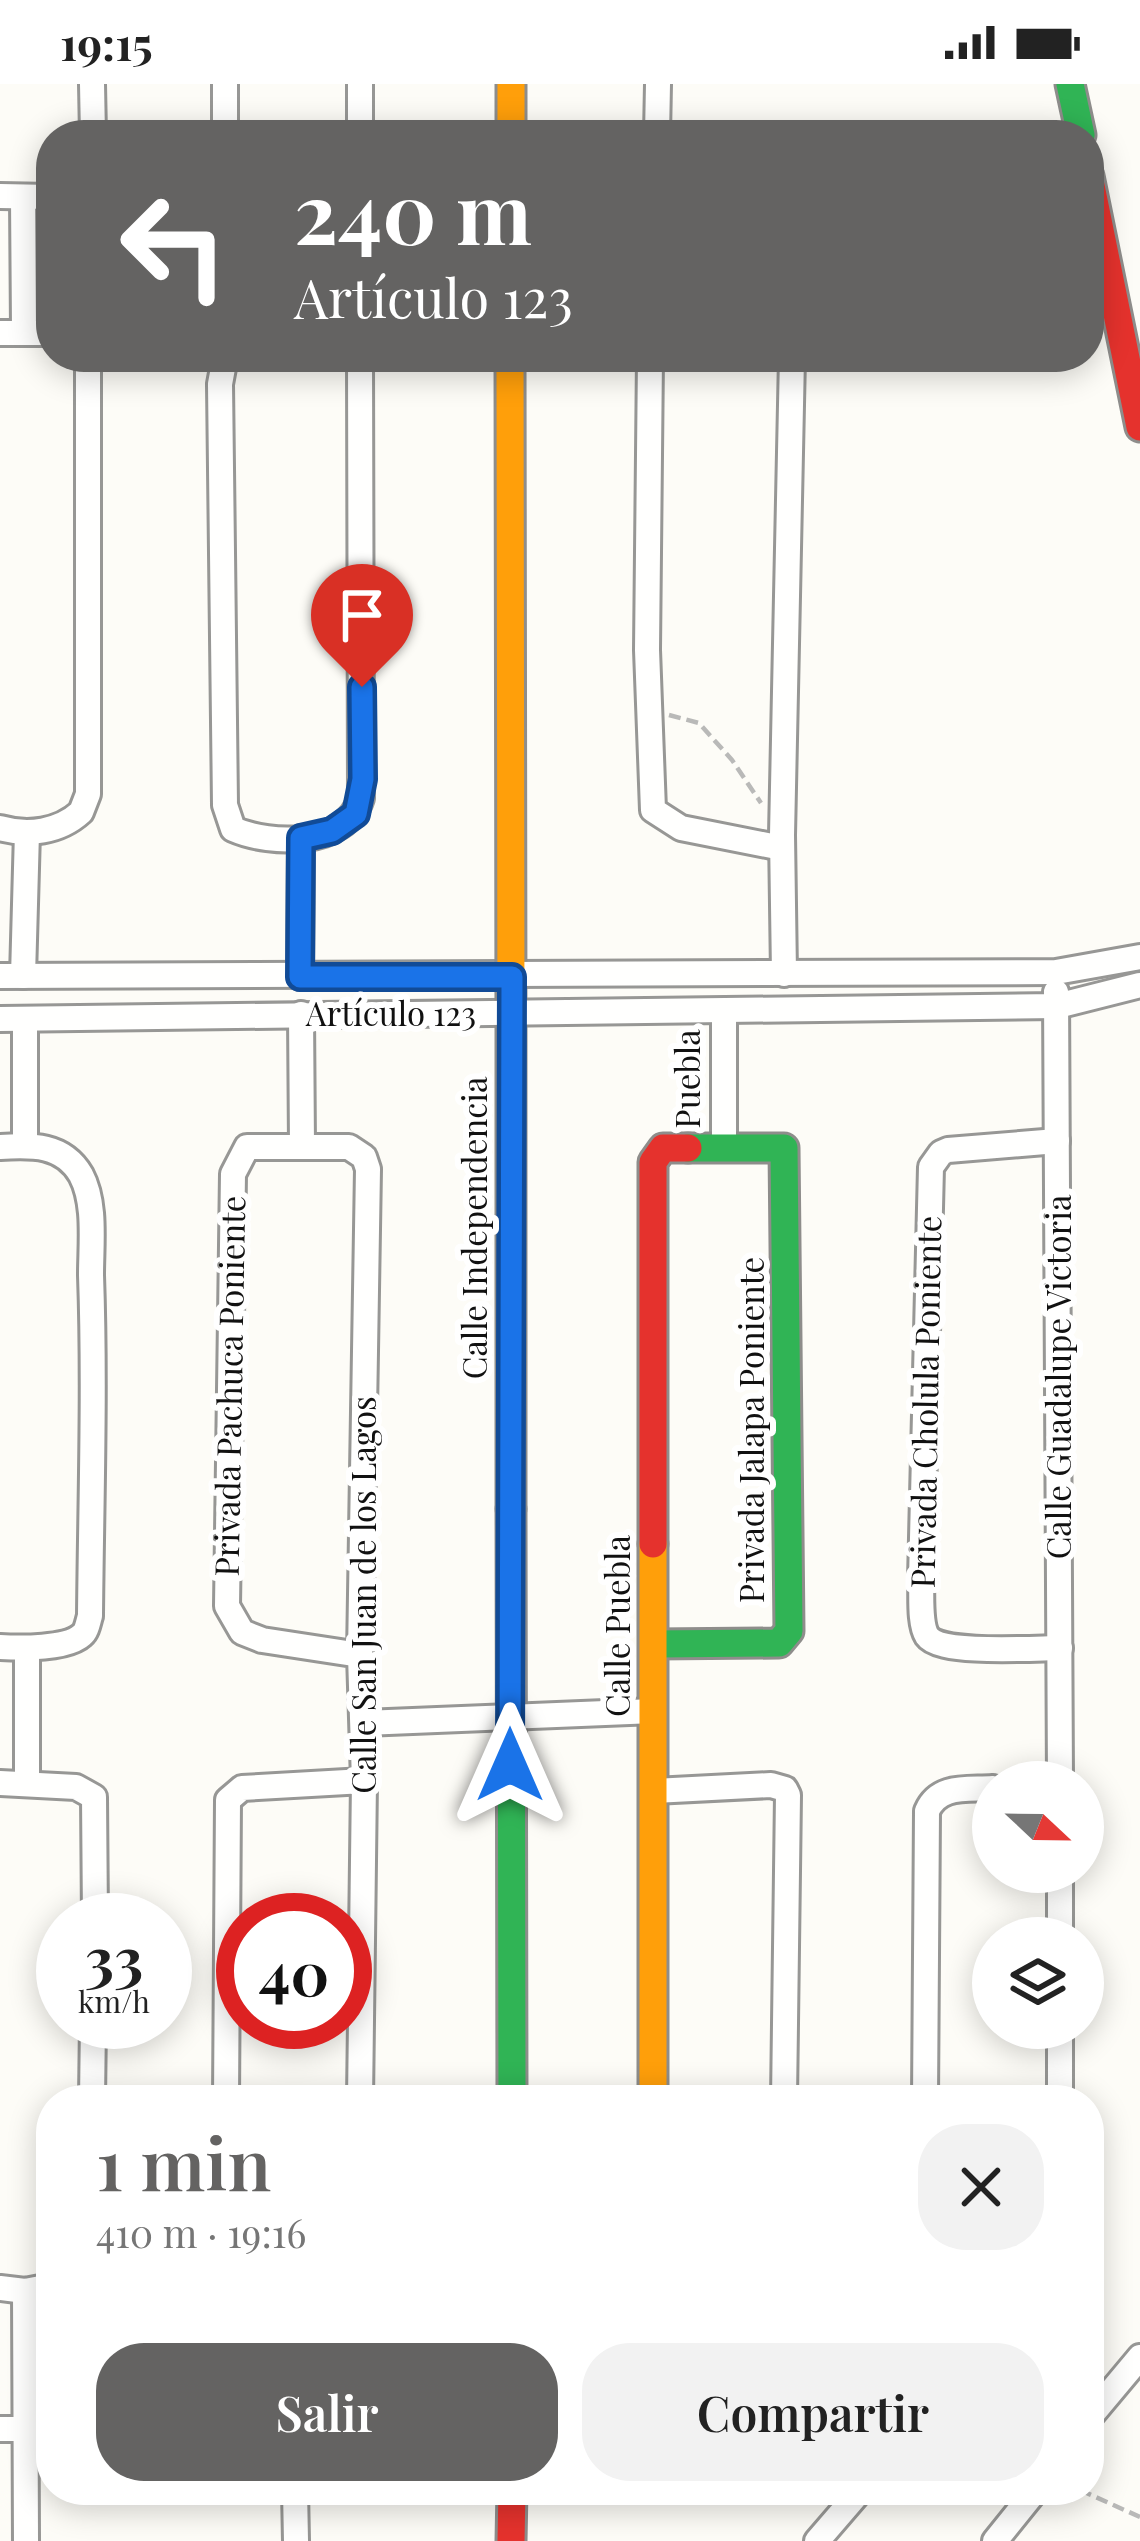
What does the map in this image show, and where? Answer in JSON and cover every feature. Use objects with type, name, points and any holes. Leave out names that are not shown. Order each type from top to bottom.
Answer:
[{"type":"street","points":[[92,84],[93,120]]},
{"type":"street","points":[[225,84],[225,120]]},
{"type":"street","points":[[360,84],[360,120]]},
{"type":"street","points":[[511,84],[511,120]]},
{"type":"street","points":[[657,120],[658,84]]},
{"type":"street","points":[[1070,84],[1078,120]]},
{"type":"street","points":[[11,197],[12,331]]},
{"type":"street","points":[[1104,250],[1140,427]]},
{"type":"street","points":[[0,828],[51,830],[81,812],[88,794],[88,372]]},
{"type":"street","points":[[222,372],[227,818],[232,829],[266,838],[301,838],[332,831],[356,814],[363,779],[360,372]]},
{"type":"street","name":"Calle Independencia","points":[[510,372],[512,2085]]},
{"type":"street","points":[[650,372],[653,810],[681,828],[782,842]]},
{"type":"street","points":[[784,974],[782,842],[792,372]]},
{"type":"street","points":[[11,976],[27,832]]},
{"type":"street","points":[[300,977],[301,838]]},
{"type":"street","name":"Artículo 123","points":[[11,976],[1056,973],[1140,957]]},
{"type":"street","name":"Calle Guadalupe Victoria","points":[[1056,973],[1060,1761]]},
{"type":"street","name":"Artículo 123","points":[[13,1019],[1057,1006],[1140,985]]},
{"type":"street","name":"Puebla","points":[[657,1154],[663,1148],[724,1148],[724,1012]]},
{"type":"street","points":[[302,1014],[302,1145]]},
{"type":"street","points":[[0,1647],[27,1649],[76,1639],[87,1629],[90,1616],[89,1195],[80,1172],[64,1155],[49,1148],[13,1146],[13,1019]]},
{"type":"street","name":"Privada Cholula Poniente","points":[[1057,1141],[948,1150],[931,1166],[921,1579],[925,1630],[934,1642],[952,1647],[1060,1648]]},
{"type":"street","name":"Privada Pachuca Poniente","points":[[302,1145],[247,1147],[233,1174],[227,1606],[242,1632],[262,1640],[360,1655]]},
{"type":"street","name":"Calle San Juan de los Lagos","points":[[302,1145],[358,1150],[368,1169],[360,1655],[364,1723],[361,2085]]},
{"type":"street","name":"Privada Jalapa Poniente","points":[[655,1644],[779,1643],[789,1631],[787,1153],[776,1147],[724,1148]]},
{"type":"street","name":"Calle Puebla","points":[[652,2085],[652,1162],[657,1154]]},
{"type":"street","points":[[27,1649],[27,1784]]},
{"type":"street","points":[[364,1723],[654,1711]]},
{"type":"street","points":[[226,2085],[228,1800],[242,1788],[364,1781]]},
{"type":"street","points":[[0,1783],[76,1787],[94,1798],[95,1893]]},
{"type":"street","points":[[654,1791],[771,1785],[785,1789],[788,1795],[784,2085]]},
{"type":"street","points":[[925,2085],[927,1811],[932,1798],[941,1792],[972,1790]]},
{"type":"street","points":[[92,2085],[93,2049]]},
{"type":"street","points":[[1060,2049],[1060,2085]]},
{"type":"street","points":[[12,2289],[12,2429],[26,2541]]},
{"type":"street","points":[[1104,2398],[1140,2357]]},
{"type":"street","points":[[295,2505],[296,2541]]},
{"type":"street","points":[[511,2541],[512,2505]]},
{"type":"street","points":[[817,2541],[847,2505]]},
{"type":"street","points":[[995,2541],[1024,2505]]},
{"type":"path","points":[[649,704],[699,723],[732,760],[782,842]]},
{"type":"path","points":[[1104,2501],[1140,2517]]},
{"type":"traffic: fast","points":[[1070,84],[1078,120]]},
{"type":"traffic: fast","points":[[655,1644],[779,1643],[789,1631],[784,1148],[688,1148]]},
{"type":"traffic: fast","points":[[511,1509],[512,2085]]},
{"type":"traffic: slow","points":[[511,84],[511,120]]},
{"type":"traffic: slow","points":[[510,372],[511,1021]]},
{"type":"traffic: slow","points":[[653,1544],[653,2085]]},
{"type":"traffic: jam","points":[[1104,250],[1140,427]]},
{"type":"traffic: jam","points":[[511,1021],[511,1509]]},
{"type":"traffic: jam","points":[[653,1544],[653,1162],[663,1148],[688,1148]]},
{"type":"traffic: jam","points":[[511,2541],[512,2505]]},
{"type":"route","points":[[362,687],[363,779],[356,814],[332,831],[301,838],[300,977],[512,977],[510,1765]]}]
